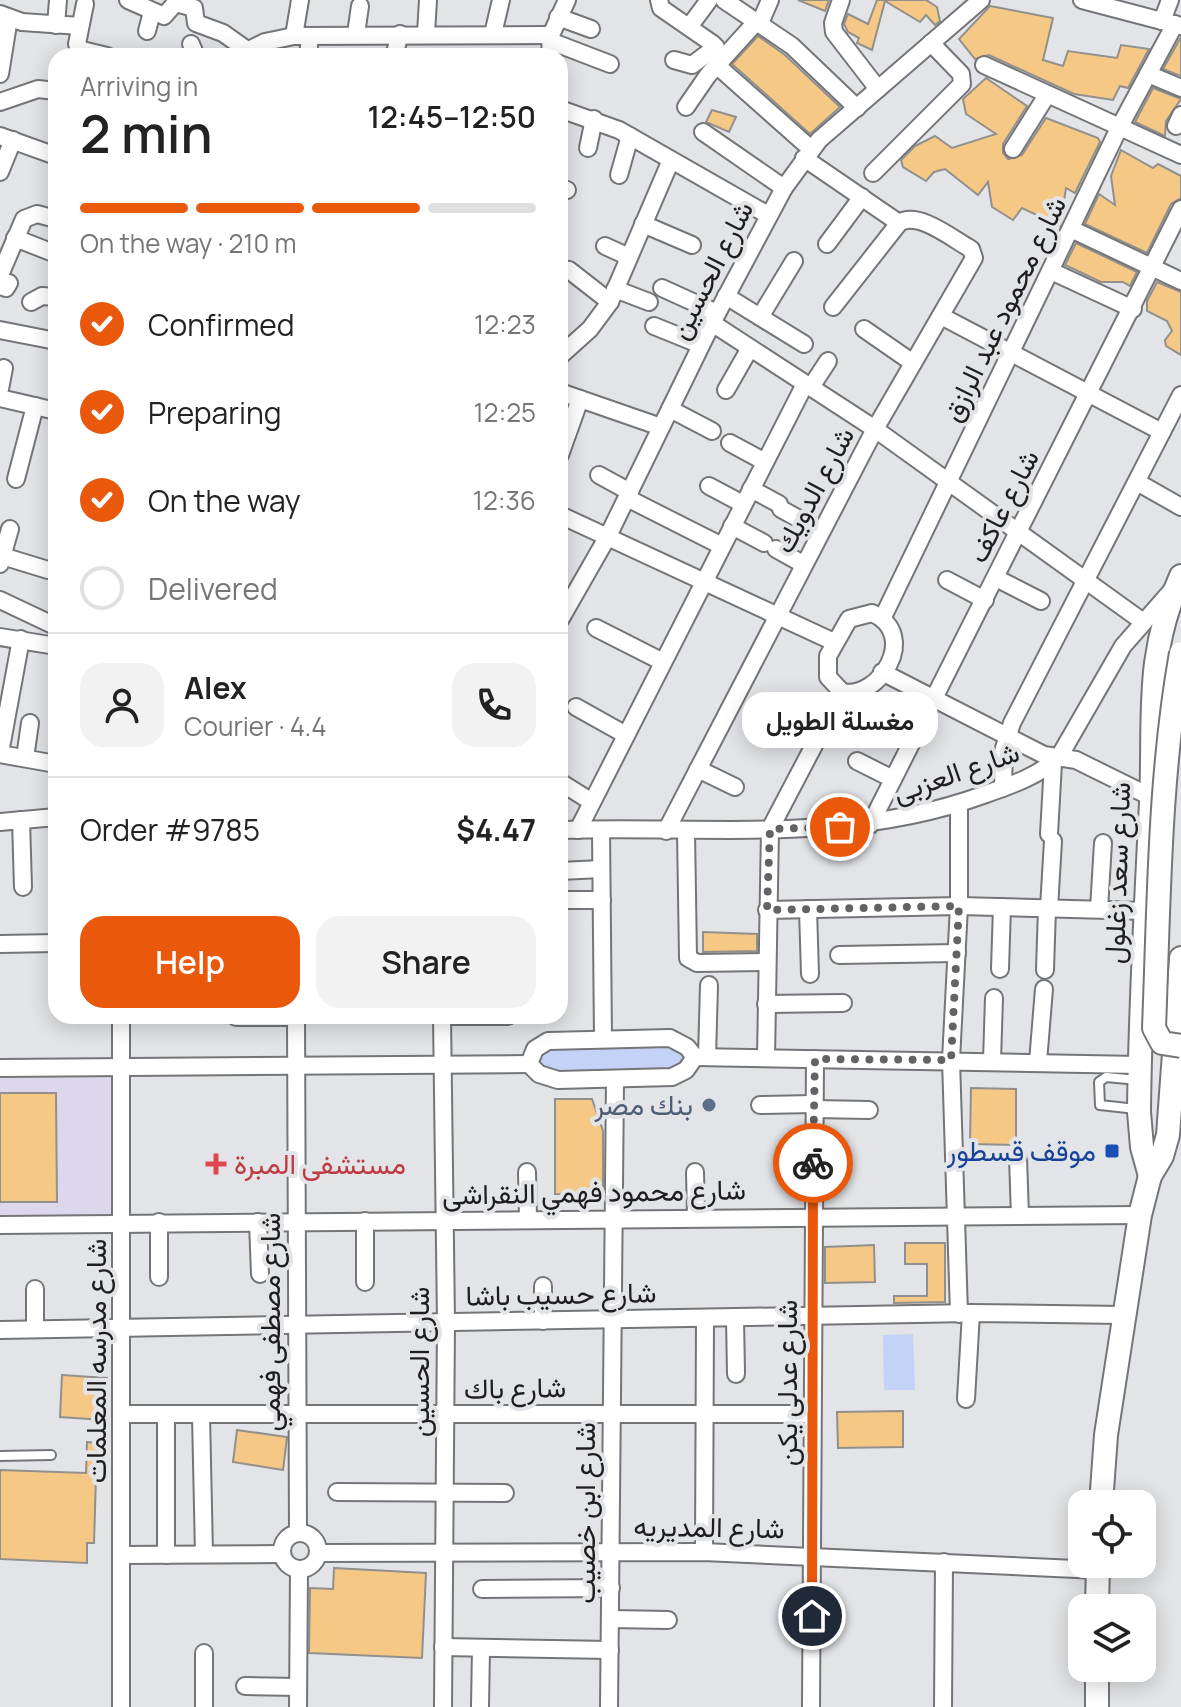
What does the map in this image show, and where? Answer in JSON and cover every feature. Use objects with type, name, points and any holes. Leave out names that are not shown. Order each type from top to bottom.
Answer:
[{"type":"main road","name":"شارع سعد زغلول","points":[[1150,1176],[1142,1147],[1139,1072],[1151,797],[1153,665],[1180,581]]},
{"type":"main road","points":[[1181,653],[1169,723],[1154,1028],[1162,1043],[1181,1046]]},
{"type":"main road","name":"شارع سعد زغلول","points":[[1102,1490],[1106,1435],[1140,1215],[1150,1176],[1168,1135],[1181,958]]},
{"type":"main road","points":[[1097,1682],[1097,1707]]},
{"type":"street","points":[[56,25],[58,0]]},
{"type":"street","points":[[128,0],[166,15],[177,2],[194,8],[196,23],[223,33],[237,48]]},
{"type":"street","points":[[300,0],[306,48]]},
{"type":"street","points":[[426,33],[428,0]]},
{"type":"street","points":[[493,34],[501,0]]},
{"type":"street","points":[[260,48],[302,36],[426,33],[493,34],[550,44],[567,0]]},
{"type":"street","points":[[659,0],[661,8],[689,27],[807,154],[899,223],[833,307]]},
{"type":"street","points":[[689,27],[709,0]]},
{"type":"street","points":[[724,0],[809,60],[857,108]]},
{"type":"street","points":[[674,60],[692,65],[717,55],[759,22],[770,0]]},
{"type":"street","points":[[841,0],[833,23],[834,32],[878,89]]},
{"type":"street","name":"شارع الحسين","points":[[568,595],[608,536],[714,318],[768,215],[807,154],[981,0]]},
{"type":"street","points":[[1082,0],[1173,23]]},
{"type":"street","name":"شارع محمود عبد الرازق","points":[[883,617],[1119,128],[1173,23],[1170,0]]},
{"type":"street","points":[[80,48],[77,41],[85,4]]},
{"type":"street","points":[[356,34],[360,6]]},
{"type":"street","points":[[147,31],[152,12]]},
{"type":"street","points":[[0,74],[4,16],[80,26]]},
{"type":"street","points":[[558,17],[591,29]]},
{"type":"street","points":[[396,48],[400,34]]},
{"type":"street","points":[[873,173],[960,87],[961,74],[931,43]]},
{"type":"street","points":[[568,50],[610,64]]},
{"type":"street","points":[[686,107],[717,55]]},
{"type":"street","points":[[984,65],[1181,155]]},
{"type":"street","points":[[1148,74],[1181,88]]},
{"type":"street","points":[[0,102],[38,89],[48,90]]},
{"type":"street","points":[[1013,149],[1047,95]]},
{"type":"street","points":[[568,111],[594,119],[630,136],[768,215]]},
{"type":"street","points":[[588,148],[594,119]]},
{"type":"street","points":[[703,132],[784,188]]},
{"type":"street","points":[[619,175],[630,136]]},
{"type":"street","points":[[0,172],[6,138],[48,153]]},
{"type":"street","points":[[568,349],[590,329],[613,295],[671,160]]},
{"type":"street","points":[[827,244],[862,197]]},
{"type":"street","name":"شارع عاكف","points":[[870,825],[1154,268],[1181,209]]},
{"type":"street","points":[[3,281],[15,238],[28,216],[48,216]]},
{"type":"street","name":"شارع الدويك","points":[[666,831],[875,429],[974,258],[973,252],[916,220],[906,219],[899,223]]},
{"type":"street","points":[[643,224],[692,245]]},
{"type":"street","points":[[1071,229],[1181,281]]},
{"type":"street","points":[[15,238],[48,251]]},
{"type":"street","points":[[605,246],[629,257]]},
{"type":"street","points":[[760,317],[794,261]]},
{"type":"street","points":[[568,270],[613,295],[649,302]]},
{"type":"street","points":[[1051,271],[1133,309]]},
{"type":"street","points":[[662,288],[714,318],[750,348],[875,429],[1142,621]]},
{"type":"street","points":[[31,302],[48,296]]},
{"type":"street","points":[[726,296],[804,344]]},
{"type":"street","points":[[941,316],[1162,432]]},
{"type":"street","points":[[654,326],[701,345]]},
{"type":"street","points":[[864,329],[913,363]]},
{"type":"street","points":[[0,330],[48,339]]},
{"type":"street","points":[[726,390],[750,348]]},
{"type":"street","points":[[578,830],[765,462],[808,385],[828,361]]},
{"type":"street","points":[[0,389],[4,368]]},
{"type":"street","points":[[568,395],[661,427]]},
{"type":"street","points":[[1003,788],[1006,736],[1181,395]]},
{"type":"street","points":[[0,398],[48,409]]},
{"type":"street","points":[[568,433],[580,399]]},
{"type":"street","points":[[16,479],[35,406]]},
{"type":"street","points":[[670,409],[712,431]]},
{"type":"street","points":[[730,443],[765,462]]},
{"type":"street","points":[[599,475],[628,495],[722,546]]},
{"type":"street","points":[[1137,482],[1181,507]]},
{"type":"street","points":[[709,486],[780,507],[821,531]]},
{"type":"street","points":[[568,518],[834,642]]},
{"type":"street","points":[[732,526],[803,564]]},
{"type":"street","points":[[28,534],[5,527],[1,560],[48,570]]},
{"type":"street","points":[[996,578],[1041,601]]},
{"type":"street","points":[[947,580],[985,600]]},
{"type":"street","name":"شارع العزبى","points":[[568,830],[686,831],[870,825],[959,804],[1003,788],[1056,760],[1123,646],[1180,581]]},
{"type":"street","points":[[0,600],[48,622]]},
{"type":"street","points":[[872,613],[883,617],[891,624],[896,641],[882,672],[864,692],[842,692],[828,677],[826,666],[834,642],[844,625],[856,614],[872,613]]},
{"type":"street","points":[[596,628],[663,662]]},
{"type":"street","points":[[0,637],[48,645]]},
{"type":"street","points":[[21,639],[0,754],[48,762]]},
{"type":"street","points":[[882,672],[1044,755],[1056,760],[1076,760],[1151,797]]},
{"type":"street","points":[[766,1058],[770,829],[842,692]]},
{"type":"street","points":[[576,707],[626,735]]},
{"type":"street","points":[[25,758],[30,723]]},
{"type":"street","points":[[1045,970],[1056,760]]},
{"type":"street","points":[[857,761],[893,779]]},
{"type":"street","points":[[698,769],[735,787]]},
{"type":"street","points":[[568,787],[592,802]]},
{"type":"street","points":[[959,804],[959,906],[951,1060],[955,1216],[965,1313],[966,1399]]},
{"type":"street","points":[[0,822],[48,818]]},
{"type":"street","points":[[21,820],[23,887]]},
{"type":"street","points":[[601,830],[603,1039]]},
{"type":"street","points":[[686,831],[688,958],[697,963],[767,962]]},
{"type":"street","points":[[1099,909],[1103,843]]},
{"type":"street","points":[[568,871],[601,869]]},
{"type":"street","points":[[568,900],[602,900]]},
{"type":"street","points":[[767,910],[959,906],[1145,911]]},
{"type":"street","points":[[1000,969],[1002,907]]},
{"type":"street","points":[[808,909],[810,974]]},
{"type":"street","points":[[0,944],[48,943]]},
{"type":"street","points":[[839,955],[957,953]]},
{"type":"street","points":[[0,1068],[529,1064],[539,1074],[551,1079],[672,1077],[701,1057],[709,985]]},
{"type":"street","points":[[1038,1062],[1044,989]]},
{"type":"street","points":[[992,1061],[994,998]]},
{"type":"street","points":[[766,1004],[843,1003]]},
{"type":"street","name":"شارع مدرسه المعلمات","points":[[121,1024],[121,1707]]},
{"type":"street","name":"شارع مصطفى فهمي","points":[[296,1024],[298,1532]]},
{"type":"street","name":"شارع الحسين","points":[[442,1024],[446,1322],[443,1707]]},
{"type":"street","points":[[529,1064],[535,1049],[548,1041],[670,1038],[701,1057],[1038,1062],[1139,1072]]},
{"type":"street","name":"شارع عدلى يكن","points":[[811,1707],[815,1059]]},
{"type":"street","name":"شارع ابن خصيب","points":[[609,1707],[611,1217],[615,1080]]},
{"type":"street","points":[[760,1105],[869,1110]]},
{"type":"street","points":[[1018,1158],[1020,1216]]},
{"type":"street","points":[[527,1172],[528,1219]]},
{"type":"street","points":[[695,1172],[696,1216]]},
{"type":"street","name":"شارع محمود فهمي النقراشى","points":[[0,1225],[696,1216],[1140,1215]]},
{"type":"street","points":[[365,1221],[365,1282]]},
{"type":"street","points":[[159,1222],[159,1277]]},
{"type":"street","points":[[258,1222],[260,1274]]},
{"type":"street","points":[[543,1286],[543,1321]]},
{"type":"street","points":[[35,1289],[35,1329]]},
{"type":"street","name":"شارع حسيب باشا","points":[[0,1330],[965,1313],[1123,1315]]},
{"type":"street","points":[[735,1318],[736,1374]]},
{"type":"street","points":[[704,1552],[705,1319]]},
{"type":"street","name":"شارع باك","points":[[122,1414],[812,1414]]},
{"type":"street","points":[[166,1415],[166,1555]]},
{"type":"street","points":[[201,1415],[204,1554]]},
{"type":"street","points":[[337,1492],[505,1493]]},
{"type":"street","points":[[298,1532],[313,1538],[318,1553],[314,1563],[299,1569],[288,1564],[282,1554],[285,1540],[298,1532]]},
{"type":"street","name":"شارع المديريه","points":[[318,1553],[704,1552],[1068,1566]]},
{"type":"street","points":[[121,1555],[282,1554]]},
{"type":"street","points":[[943,1707],[944,1562]]},
{"type":"street","points":[[298,1707],[299,1569]]},
{"type":"street","points":[[482,1589],[611,1588]]},
{"type":"street","points":[[611,1619],[668,1620]]},
{"type":"street","points":[[443,1647],[610,1650]]},
{"type":"street","points":[[480,1707],[481,1648]]},
{"type":"street","points":[[204,1653],[204,1707]]},
{"type":"street","points":[[245,1686],[298,1687]]},
{"type":"lane","points":[[1139,1072],[1103,1077],[1099,1082],[1098,1103],[1139,1109]]},
{"type":"lane","points":[[0,1456],[51,1455]]},
{"type":"shaded area","points":[[669,1042],[691,1057],[672,1072],[550,1075],[535,1063],[545,1047]]},
{"type":"shaded area","points":[[121,1068],[121,1220],[0,1224],[0,1069]]},
{"type":"shaded area","points":[[913,1334],[915,1390],[884,1390],[883,1335]]},
{"type":"building","points":[[798,0],[829,0],[825,11]]},
{"type":"building","points":[[877,0],[926,0],[937,7],[940,21],[935,25],[926,15],[920,22],[885,1],[872,50],[857,43],[859,38],[848,32],[844,24],[848,14],[868,24]]},
{"type":"building","points":[[990,6],[1053,18],[1043,60],[1063,66],[1068,51],[1117,58],[1121,45],[1149,49],[1128,88],[1120,86],[1113,100],[1074,94],[989,55],[975,59],[959,39]]},
{"type":"building","points":[[758,36],[785,55],[840,107],[810,134],[732,64]]},
{"type":"building","points":[[1181,37],[1181,76],[1163,69]]},
{"type":"building","points":[[986,78],[1027,106],[1003,144],[1003,153],[1008,159],[1022,155],[1046,118],[1098,138],[1100,142],[1075,193],[1066,188],[1060,226],[1022,208],[1013,220],[992,207],[988,182],[978,195],[945,169],[934,172],[926,181],[903,167],[901,160],[915,146],[935,136],[952,148],[996,134],[966,114],[963,99]]},
{"type":"building","points":[[1153,88],[1181,99],[1166,121],[1165,136],[1135,122]]},
{"type":"building","points":[[712,110],[736,117],[729,132],[706,122]]},
{"type":"building","points":[[1121,150],[1153,168],[1158,164],[1181,176],[1181,198],[1171,204],[1147,253],[1085,224],[1099,194],[1115,205],[1111,176]]},
{"type":"building","points":[[1076,243],[1137,272],[1130,286],[1123,282],[1101,282],[1065,265]]},
{"type":"building","points":[[1157,282],[1181,292],[1181,355],[1166,346],[1165,340],[1172,331],[1167,321],[1147,311],[1147,301]]},
{"type":"building","points":[[703,932],[757,934],[757,951],[703,952]]},
{"type":"building","points":[[971,1088],[1016,1089],[1016,1145],[970,1144]]},
{"type":"building","points":[[0,1093],[56,1093],[57,1202],[0,1202]]},
{"type":"building","points":[[555,1099],[592,1099],[603,1131],[603,1195],[555,1194]]},
{"type":"building","points":[[905,1243],[945,1243],[945,1302],[894,1303],[894,1296],[927,1296],[927,1264],[905,1264]]},
{"type":"building","points":[[874,1245],[875,1282],[825,1283],[825,1247]]},
{"type":"building","points":[[62,1375],[107,1378],[104,1420],[60,1417]]},
{"type":"building","points":[[903,1411],[903,1447],[838,1448],[837,1412]]},
{"type":"building","points":[[237,1430],[287,1437],[283,1470],[233,1462]]},
{"type":"building","points":[[87,1442],[97,1443],[94,1543],[87,1543],[87,1563],[0,1559],[0,1470],[86,1473]]},
{"type":"building","points":[[334,1568],[426,1573],[422,1658],[309,1653],[310,1588],[333,1589]]},
{"type":"way so far","points":[[813,1163],[815,1059],[951,1060],[959,906],[767,910],[770,829],[840,827]]},
{"type":"place","name":"مغسلة الطويل","points":[[840,827]]},
{"type":"place","name":"بنك مصر","points":[[709,1105]]},
{"type":"place","name":"موقف قسطور","points":[[1112,1151]]},
{"type":"place","name":"مستشفى المبرة","points":[[216,1164]]},
{"type":"route","points":[[812,1616],[813,1163]]}]
